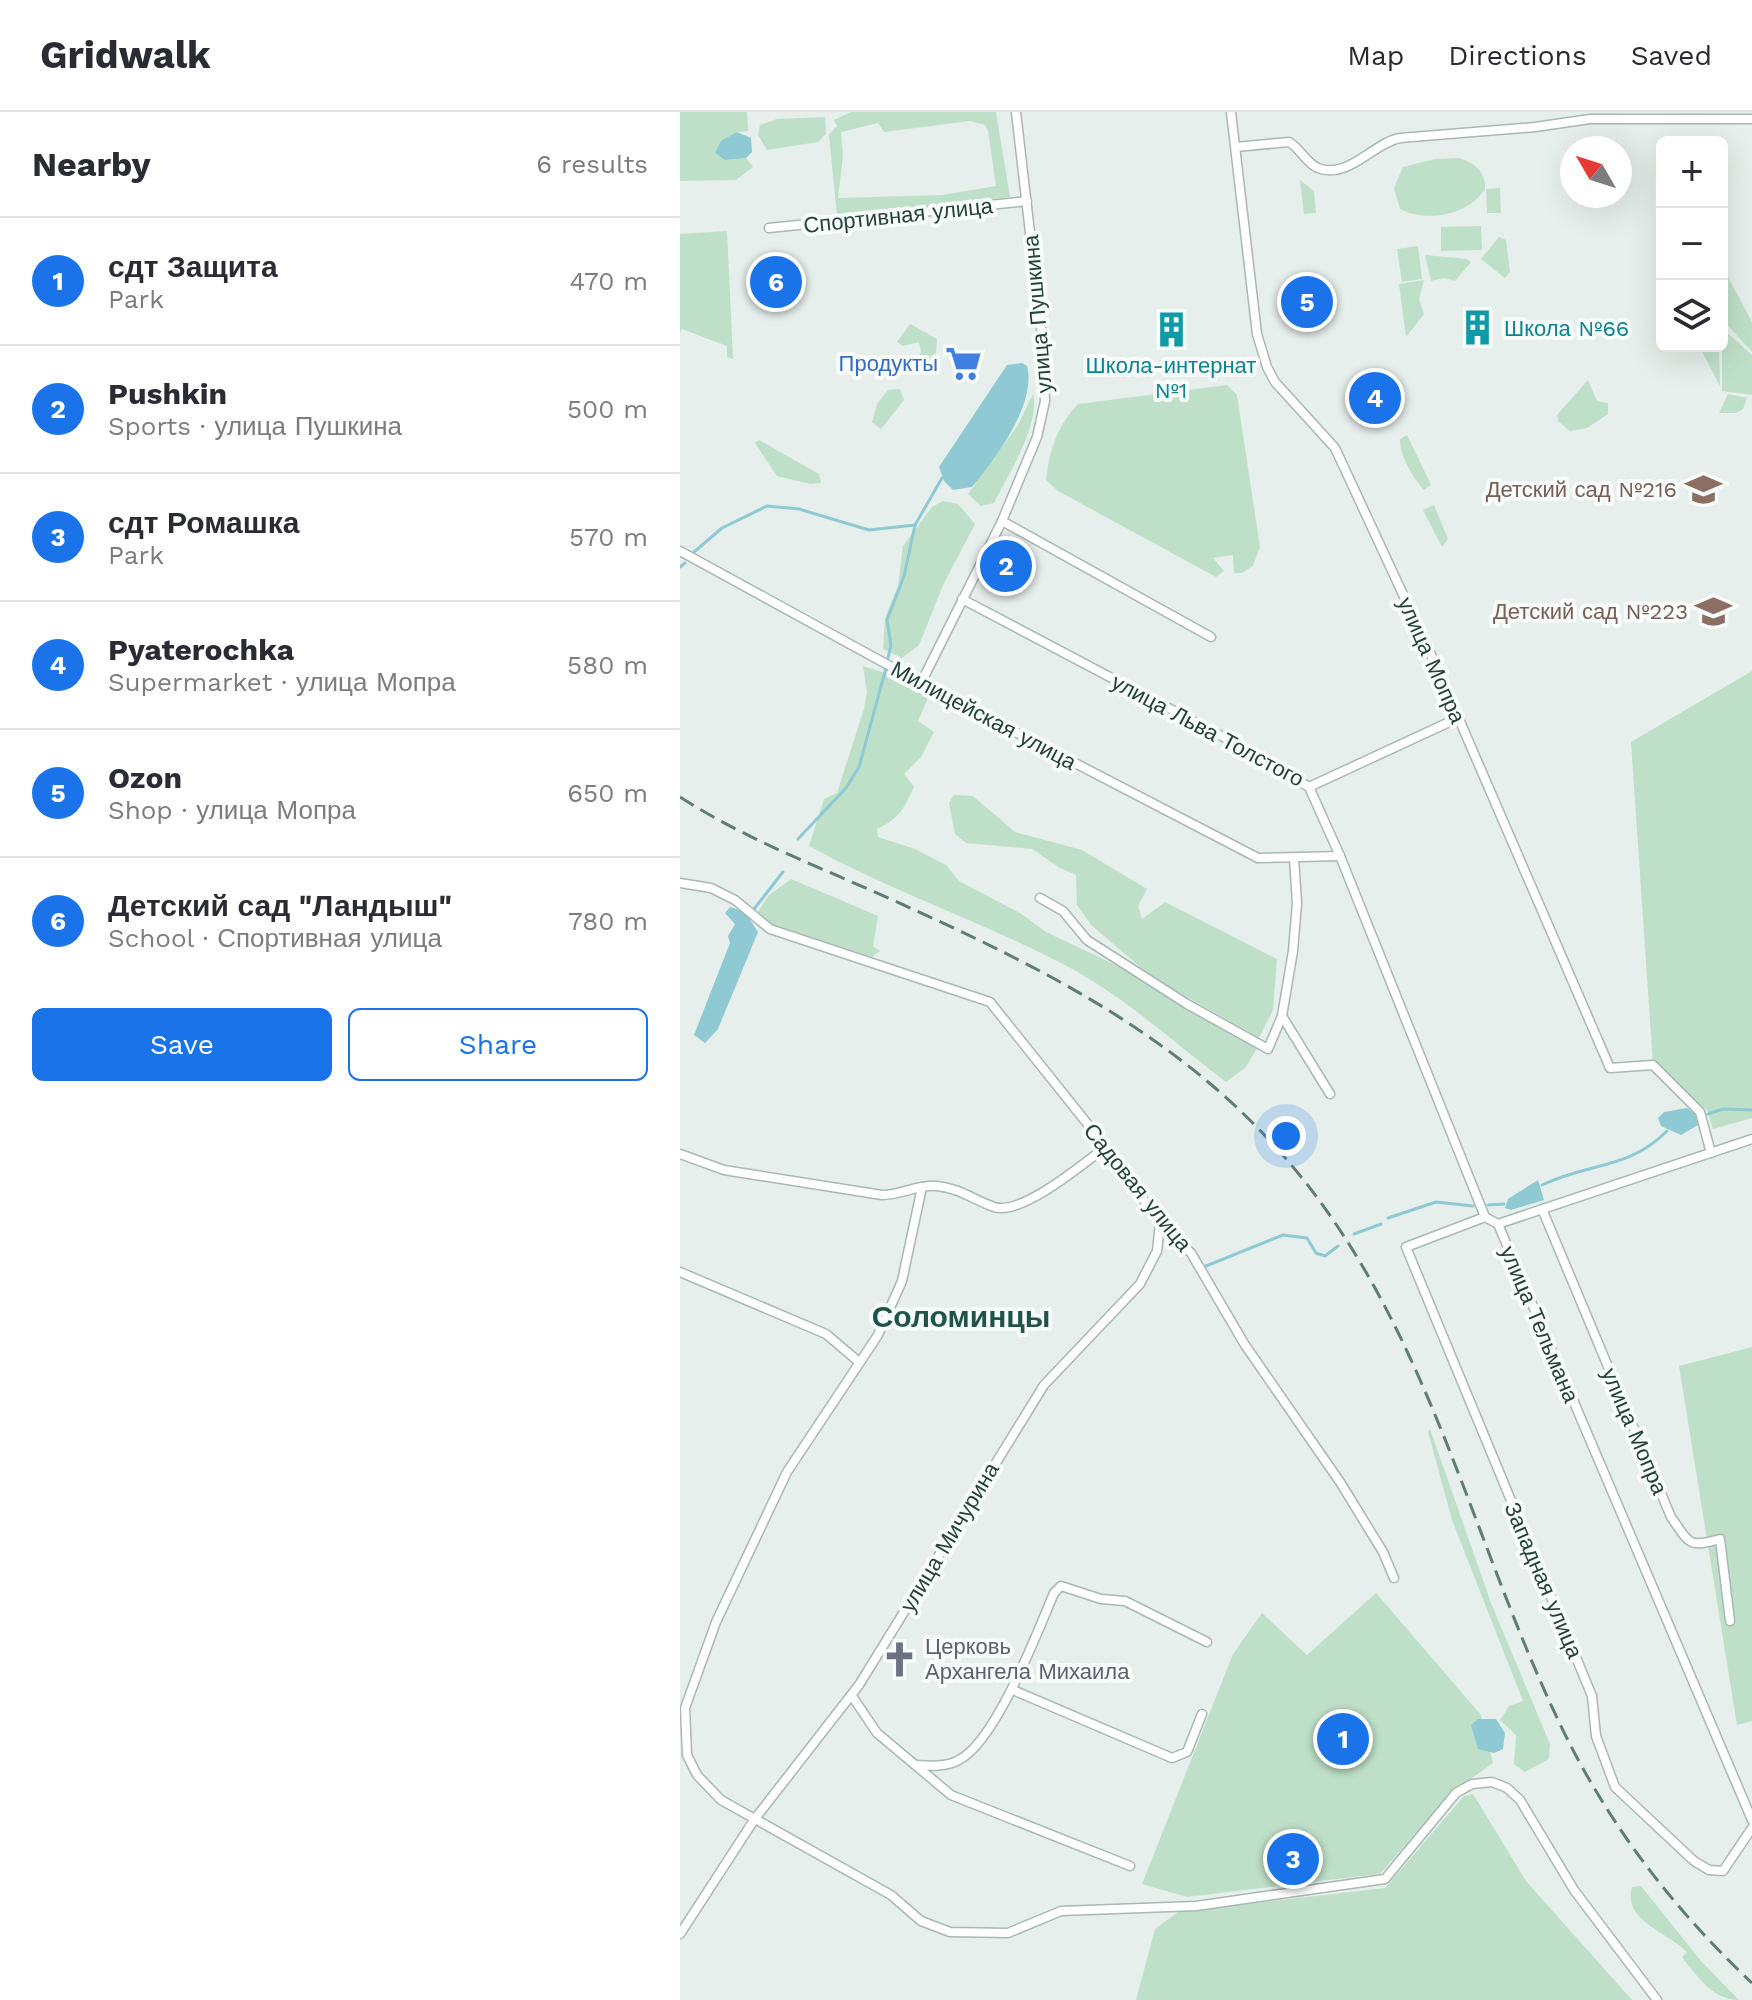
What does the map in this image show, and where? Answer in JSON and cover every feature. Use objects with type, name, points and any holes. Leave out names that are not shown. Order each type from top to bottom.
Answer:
[{"type":"street","name":"улица Пушкина","points":[[921,683],[1002,521],[1037,437],[1045,401],[1042,336],[1016,112]]},
{"type":"street","name":"улица Мопра","points":[[1231,112],[1257,334],[1267,367],[1286,396],[1335,448],[1458,718],[1610,1068],[1653,1065],[1700,1112],[1711,1153]]},
{"type":"street","points":[[1236,147],[1289,142],[1317,168],[1336,169],[1352,164],[1392,140],[1602,115],[1752,119]]},
{"type":"street","name":"Спортивная улица","points":[[769,228],[1027,201]]},
{"type":"street","points":[[1002,521],[1211,637]]},
{"type":"street","name":"Милицейская улица","points":[[680,551],[921,683],[1258,858],[1340,856]]},
{"type":"street","name":"улица Льва Толстого","points":[[962,599],[1231,741],[1309,787],[1458,718]]},
{"type":"street","points":[[1309,787],[1340,856],[1485,1217]]},
{"type":"street","points":[[1040,898],[1063,911],[1087,940],[1187,1004],[1268,1049],[1282,1016],[1296,918],[1294,858]]},
{"type":"street","name":"Садовая улица","points":[[680,883],[711,888],[735,900],[770,929],[990,1002],[1106,1147],[1160,1223],[1191,1253],[1245,1345],[1340,1482],[1383,1552],[1394,1578]]},
{"type":"street","points":[[1282,1016],[1330,1094]]},
{"type":"street","points":[[1498,1224],[1752,1139]]},
{"type":"street","points":[[680,1154],[724,1170],[882,1195],[898,1195],[934,1185],[964,1191],[995,1207],[1008,1209],[1027,1202],[1106,1147]]},
{"type":"street","points":[[922,1187],[902,1281],[878,1335],[787,1472],[753,1537],[716,1622],[685,1708],[687,1755],[697,1775],[721,1800],[891,1895],[921,1921],[950,1932],[1008,1933],[1061,1911],[1196,1906],[1385,1879],[1456,1793],[1472,1784],[1492,1782],[1507,1788],[1520,1800],[1574,1890],[1657,2000]]},
{"type":"street","name":"улица Мопра","points":[[1542,1209],[1671,1517],[1689,1543],[1696,1545],[1720,1539],[1730,1621]]},
{"type":"street","name":"улица Тельмана","points":[[1485,1217],[1498,1224],[1752,1820]]},
{"type":"street","name":"Западная улица","points":[[1485,1217],[1406,1247],[1592,1696],[1596,1736],[1615,1787],[1694,1861],[1709,1870],[1723,1871],[1752,1828]]},
{"type":"street","name":"улица Мичурина","points":[[680,1934],[754,1820],[852,1696],[1044,1385],[1140,1284],[1157,1251],[1160,1223]]},
{"type":"street","points":[[680,1272],[826,1334],[859,1362]]},
{"type":"street","points":[[916,1765],[937,1767],[957,1762],[969,1754],[1013,1690],[1054,1593],[1061,1586],[1101,1599],[1125,1601],[1207,1642]]},
{"type":"street","points":[[1013,1690],[1172,1758],[1187,1752],[1202,1714]]},
{"type":"street","points":[[852,1696],[877,1733],[951,1795],[1130,1866]]},
{"type":"green space","points":[[680,112],[747,112],[748,131],[737,132],[725,160],[746,158],[753,167],[736,180],[680,181]]},
{"type":"green space","points":[[851,112],[996,112],[1010,197],[837,216],[829,135],[837,126],[834,120]],"holes":[[[970,121],[985,125],[996,186],[942,195],[838,198],[843,156],[841,132],[878,123],[884,132]]]},
{"type":"green space","points":[[825,117],[826,134],[818,142],[767,150],[758,135],[760,125],[777,119]]},
{"type":"green space","points":[[1458,158],[1481,172],[1485,189],[1478,198],[1458,210],[1435,216],[1400,209],[1394,188],[1403,167],[1435,159]]},
{"type":"green space","points":[[1300,180],[1314,191],[1316,213],[1304,214]]},
{"type":"green space","points":[[1500,188],[1501,213],[1487,213],[1486,189]]},
{"type":"green space","points":[[1481,226],[1482,250],[1441,251],[1441,227]]},
{"type":"green space","points":[[727,231],[733,359],[727,357],[727,346],[682,329],[680,333],[680,234]]},
{"type":"green space","points":[[1499,237],[1506,240],[1510,272],[1505,278],[1481,259]]},
{"type":"green space","points":[[1418,246],[1422,279],[1402,282],[1397,249]]},
{"type":"green space","points":[[1425,255],[1471,262],[1455,281],[1444,278],[1431,281]]},
{"type":"green space","points":[[1728,277],[1752,322],[1752,352],[1728,326]]},
{"type":"green space","points":[[1424,280],[1419,300],[1424,314],[1406,337],[1399,284]]},
{"type":"green space","points":[[910,324],[937,339],[936,352],[922,370],[914,366],[921,352],[919,342],[903,346],[897,342]]},
{"type":"green space","points":[[1728,333],[1752,355],[1752,395],[1722,391],[1722,352],[1728,352]]},
{"type":"green space","points":[[1702,352],[1719,352],[1720,386]]},
{"type":"green space","points":[[1588,380],[1597,401],[1608,403],[1608,414],[1587,428],[1570,431],[1558,421],[1557,415]]},
{"type":"green space","points":[[1227,385],[1237,395],[1260,547],[1253,566],[1242,573],[1234,573],[1233,555],[1213,558],[1224,571],[1216,577],[1058,491],[1046,480],[1055,439],[1078,404]]},
{"type":"green space","points":[[900,389],[904,400],[881,429],[872,422],[877,404],[888,390]]},
{"type":"green space","points":[[1033,394],[1032,419],[1022,449],[994,503],[981,506],[968,494],[1018,425]]},
{"type":"green space","points":[[1728,394],[1747,398],[1743,409],[1736,413],[1719,413]]},
{"type":"green space","points":[[1407,435],[1431,485],[1424,490],[1402,452],[1400,439]]},
{"type":"green space","points":[[759,440],[819,474],[821,483],[810,484],[777,476],[755,443]]},
{"type":"green space","points":[[943,501],[958,504],[975,524],[943,585],[919,645],[902,658],[883,649],[885,618],[898,586],[903,546],[932,507]]},
{"type":"green space","points":[[1434,505],[1448,539],[1442,547],[1423,510]]},
{"type":"green space","points":[[863,666],[894,676],[928,698],[918,721],[934,732],[921,757],[904,774],[914,787],[907,802],[896,817],[877,829],[878,837],[915,849],[946,865],[959,881],[1020,913],[1046,932],[1122,968],[1257,1048],[1246,1067],[1226,1082],[1127,1004],[1085,976],[1032,948],[809,846],[824,799],[837,793],[864,709],[867,692]]},
{"type":"green space","points":[[1752,671],[1752,1118],[1713,1129],[1707,1110],[1653,1065],[1631,742]]},
{"type":"green space","points":[[954,795],[973,796],[1015,832],[1082,850],[1147,889],[1138,906],[1142,919],[1165,902],[1277,959],[1273,1010],[1259,1038],[1152,977],[1091,925],[1077,905],[1076,875],[1032,849],[966,843],[955,834],[949,803]]},
{"type":"green space","points":[[791,879],[878,916],[873,946],[880,951],[872,957],[774,925],[757,913],[769,895]]},
{"type":"green space","points":[[1752,1347],[1752,1721],[1737,1725],[1679,1366]]},
{"type":"green space","points":[[1430,1429],[1491,1603],[1550,1744],[1549,1759],[1525,1772],[1514,1764],[1516,1735],[1500,1720],[1509,1706],[1523,1701],[1452,1520],[1428,1432]]},
{"type":"green space","points":[[1376,1593],[1481,1715],[1493,1763],[1455,1790],[1380,1874],[1187,1897],[1142,1884],[1233,1654],[1262,1613],[1307,1655]]},
{"type":"green space","points":[[1473,1794],[1526,1881],[1632,2000],[1136,2000],[1155,1929],[1178,1912],[1385,1888],[1464,1796]]},
{"type":"green space","points":[[1641,1886],[1701,1961],[1739,2000],[1714,1992],[1682,1957],[1687,1952],[1640,1917],[1631,1899],[1632,1887]]},
{"type":"water","points":[[737,132],[751,138],[752,152],[746,158],[725,160],[715,153],[721,141]]},
{"type":"water","points":[[1022,363],[1027,366],[1026,397],[1012,430],[972,487],[953,490],[944,481],[939,467],[1007,365]]},
{"type":"water","points":[[730,907],[745,912],[758,932],[718,1029],[705,1043],[694,1035],[730,943],[728,936],[735,924],[725,913]]},
{"type":"water","points":[[1687,1108],[1695,1114],[1698,1125],[1681,1135],[1661,1126],[1658,1118],[1664,1112]]},
{"type":"water","points":[[1538,1180],[1544,1200],[1511,1210],[1505,1208],[1508,1199]]},
{"type":"water","points":[[1478,1719],[1496,1719],[1505,1733],[1503,1749],[1494,1753],[1478,1749],[1471,1725]]},
{"type":"waterway","points":[[887,662],[891,645],[887,620],[904,576],[915,525],[942,478]]},
{"type":"waterway","points":[[694,552],[722,528],[767,506],[799,509],[869,530],[915,525]]},
{"type":"waterway","points":[[680,567],[685,563]]},
{"type":"waterway","points":[[798,839],[846,788],[859,767],[886,668]]},
{"type":"waterway","points":[[754,909],[783,872]]},
{"type":"waterway","points":[[1708,1114],[1723,1109],[1752,1110]]},
{"type":"waterway","points":[[1542,1185],[1638,1153],[1667,1131]]},
{"type":"waterway","points":[[1388,1218],[1436,1202],[1473,1206]]},
{"type":"waterway","points":[[1488,1205],[1504,1204]]},
{"type":"waterway","points":[[1354,1234],[1381,1224]]},
{"type":"waterway","points":[[1206,1266],[1283,1235],[1307,1238],[1316,1253],[1325,1256],[1338,1246]]},
{"type":"railway","points":[[680,797],[796,858],[981,941],[1090,999],[1191,1068],[1237,1108],[1281,1153],[1331,1217],[1373,1284],[1408,1354],[1527,1649],[1578,1759],[1643,1862],[1695,1924],[1752,1983]]},
{"type":"place","name":"Детский сад \"Ландыш\"","points":[[776,282]]},
{"type":"place","name":"Ozon","points":[[1307,302]]},
{"type":"place","name":"Школа №66","points":[[1478,328]]},
{"type":"place","name":"Школа-интернат №1","points":[[1171,329]]},
{"type":"place","name":"Продукты","points":[[964,363]]},
{"type":"place","name":"Pyaterochka","points":[[1375,398]]},
{"type":"place","name":"Детский сад №216","points":[[1703,489]]},
{"type":"place","name":"Pushkin","points":[[1006,566]]},
{"type":"place","name":"Детский сад №223","points":[[1714,611]]},
{"type":"place","name":"Церковь Архангела Михаила","points":[[899,1659]]},
{"type":"place","name":"сдт Защита","points":[[1343,1739]]},
{"type":"place","name":"сдт Ромашка","points":[[1293,1859]]},
{"type":"district","name":"Соломинцы","points":[[961,1317]]}]
